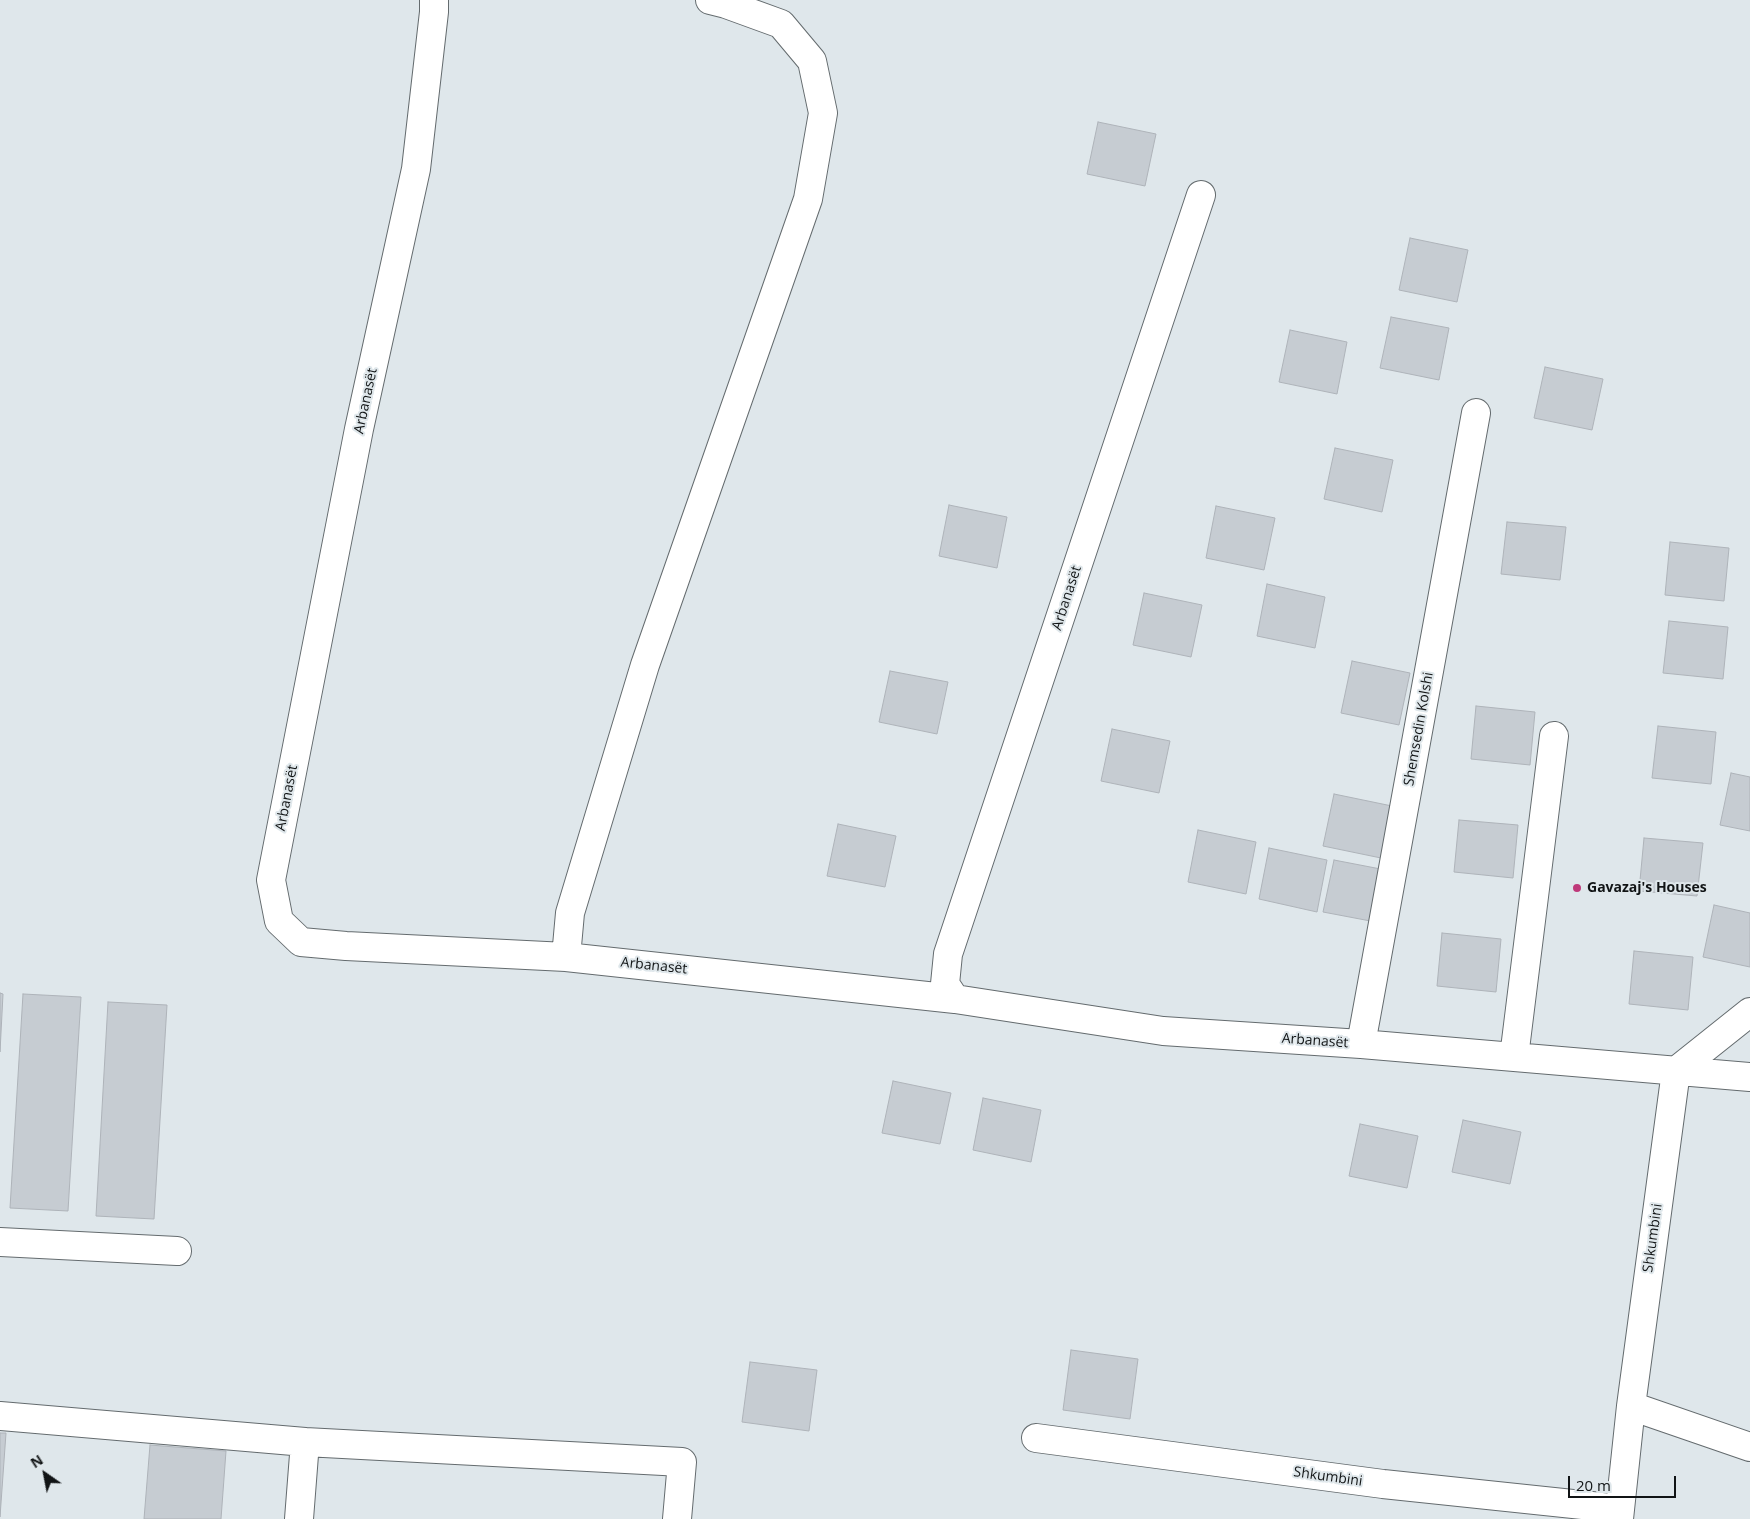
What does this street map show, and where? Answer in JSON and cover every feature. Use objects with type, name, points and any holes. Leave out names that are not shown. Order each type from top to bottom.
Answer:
[{"type":"street","name":"Arbanasët","points":[[434,0],[416,169],[359,429],[271,880],[279,921],[302,942],[566,957],[955,999],[1163,1030],[1361,1044],[1750,1078]]},
{"type":"street","points":[[566,957],[570,913],[645,665],[808,200],[823,113],[812,61],[781,24],[710,0]]},
{"type":"street","name":"Arbanasët","points":[[955,999],[945,984],[948,954],[1201,195]]},
{"type":"street","name":"Shemsedin Kolshi","points":[[1361,1044],[1476,413]]},
{"type":"street","points":[[1514,1057],[1554,736]]},
{"type":"street","points":[[1676,1071],[1750,1012]]},
{"type":"street","name":"Shkumbini","points":[[1036,1438],[1620,1514],[1631,1406],[1676,1071]]},
{"type":"street","points":[[0,1242],[177,1252]]},
{"type":"street","points":[[1631,1406],[1750,1447]]},
{"type":"street","points":[[0,1416],[305,1442],[682,1462],[677,1519]]},
{"type":"street","points":[[298,1519],[305,1442]]},
{"type":"building","points":[[1098,122],[1156,134],[1145,186],[1087,174]]},
{"type":"building","points":[[1410,238],[1468,250],[1457,302],[1399,290]]},
{"type":"building","points":[[1391,317],[1449,328],[1439,380],[1380,368]]},
{"type":"building","points":[[1290,330],[1347,342],[1337,394],[1279,382]]},
{"type":"building","points":[[1545,367],[1603,379],[1592,430],[1534,418]]},
{"type":"building","points":[[1335,448],[1393,460],[1382,512],[1324,499]]},
{"type":"building","points":[[949,505],[1007,517],[997,568],[939,556]]},
{"type":"building","points":[[1216,506],[1275,518],[1264,570],[1206,558]]},
{"type":"building","points":[[1507,522],[1566,527],[1560,580],[1501,574]]},
{"type":"building","points":[[1670,542],[1729,548],[1724,601],[1665,595]]},
{"type":"building","points":[[1267,584],[1325,597],[1315,648],[1257,636]]},
{"type":"building","points":[[1144,593],[1202,605],[1191,657],[1133,645]]},
{"type":"building","points":[[1669,621],[1728,627],[1723,679],[1663,673]]},
{"type":"building","points":[[1352,661],[1410,673],[1399,725],[1341,713]]},
{"type":"building","points":[[890,671],[948,682],[937,734],[879,722]]},
{"type":"building","points":[[1476,706],[1535,712],[1530,765],[1471,759]]},
{"type":"building","points":[[1658,726],[1716,732],[1711,784],[1652,778]]},
{"type":"building","points":[[1112,729],[1170,741],[1159,793],[1101,781]]},
{"type":"building","points":[[1731,773],[1750,777],[1750,831],[1720,825]]},
{"type":"building","points":[[1334,794],[1392,806],[1381,858],[1323,846]]},
{"type":"building","points":[[1459,820],[1518,825],[1513,878],[1454,872]]},
{"type":"building","points":[[838,824],[896,836],[885,887],[827,876]]},
{"type":"building","points":[[1198,830],[1256,842],[1246,894],[1188,882]]},
{"type":"building","points":[[1644,838],[1703,843],[1697,896],[1639,891]]},
{"type":"building","points":[[1269,848],[1327,860],[1317,912],[1259,899]]},
{"type":"building","points":[[1334,860],[1391,871],[1381,923],[1323,912]]},
{"type":"building","points":[[1714,905],[1750,913],[1750,967],[1703,957]]},
{"type":"building","points":[[1442,933],[1501,939],[1496,992],[1437,986]]},
{"type":"building","points":[[1634,951],[1693,957],[1688,1010],[1629,1004]]},
{"type":"building","points":[[0,993],[3,994],[0,1052]]},
{"type":"building","points":[[23,994],[81,997],[68,1211],[10,1208]]},
{"type":"building","points":[[108,1002],[167,1005],[154,1219],[96,1216]]},
{"type":"building","points":[[893,1081],[951,1093],[940,1144],[882,1133]]},
{"type":"building","points":[[983,1098],[1041,1110],[1031,1162],[973,1150]]},
{"type":"building","points":[[1463,1120],[1521,1132],[1510,1184],[1452,1172]]},
{"type":"building","points":[[1360,1124],[1418,1136],[1407,1188],[1349,1176]]},
{"type":"building","points":[[1071,1350],[1138,1359],[1130,1419],[1063,1410]]},
{"type":"building","points":[[750,1362],[817,1370],[809,1431],[742,1422]]},
{"type":"building","points":[[0,1433],[6,1433],[0,1517]]},
{"type":"building","points":[[150,1445],[226,1451],[221,1519],[144,1519]]},
{"type":"place","name":"Gavazaj's Houses","points":[[1577,888]]}]
